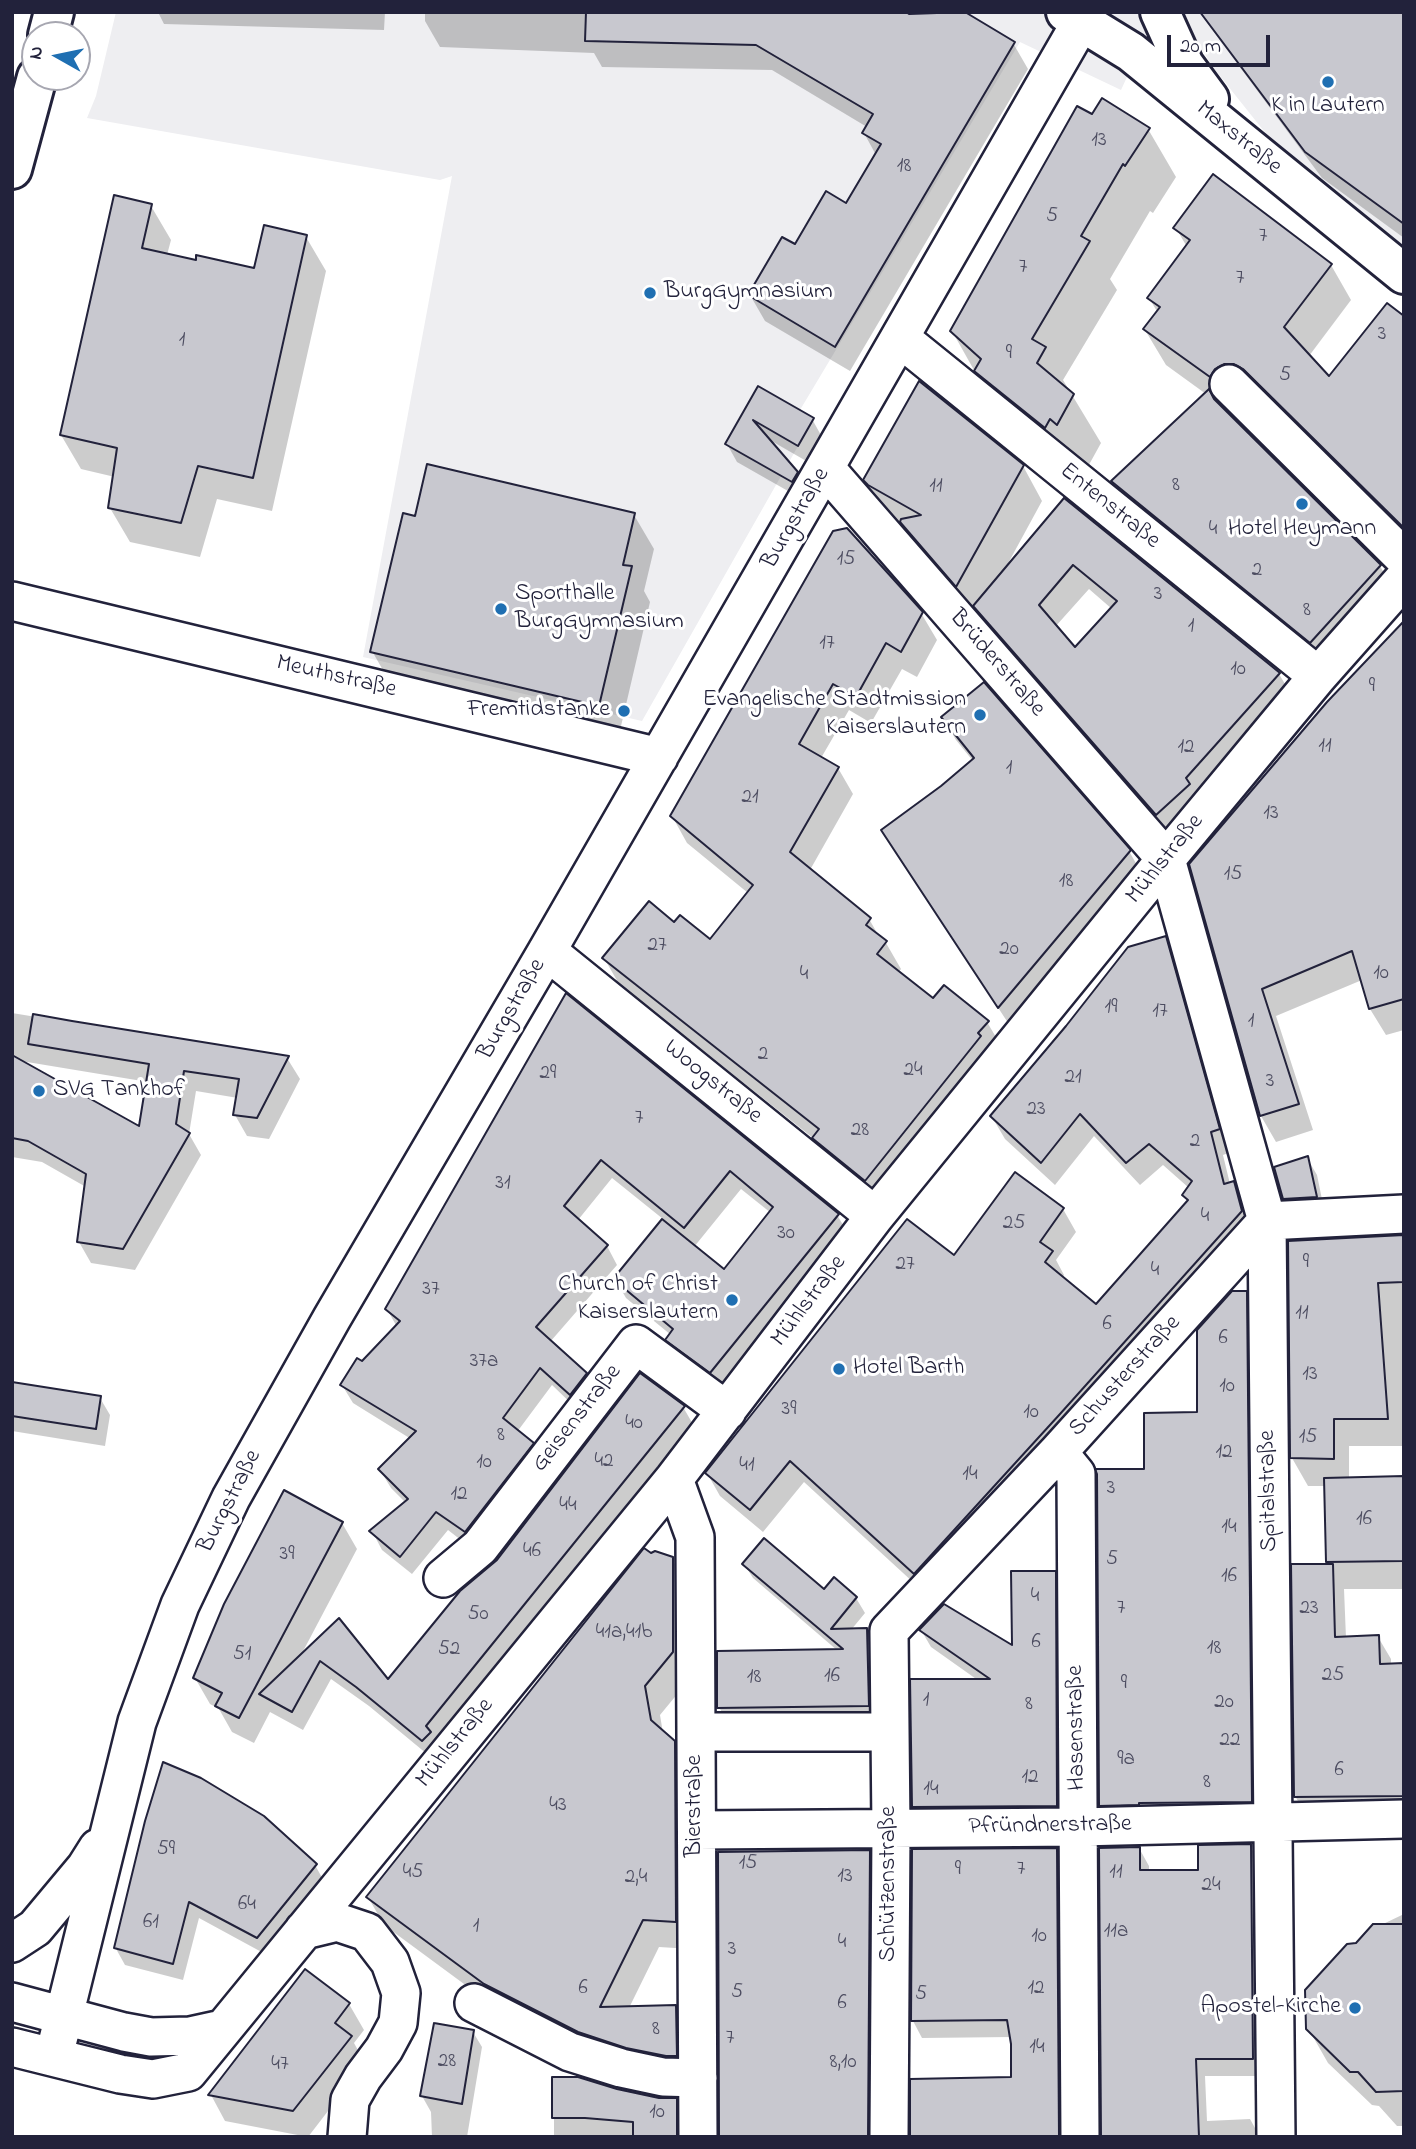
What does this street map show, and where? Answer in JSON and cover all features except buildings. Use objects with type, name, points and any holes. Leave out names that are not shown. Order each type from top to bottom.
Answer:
[{"type":"main road","points":[[1160,12],[1184,65],[1237,137]]},
{"type":"main road","name":"Maxstraße","points":[[1078,15],[1131,52],[1404,274]]},
{"type":"main road","points":[[12,169],[33,91]]},
{"type":"street","name":"Burgstraße","points":[[54,2056],[137,1723],[180,1605],[226,1508],[332,1318],[826,469],[1078,15]]},
{"type":"street","name":"Entenstraße","points":[[900,338],[1318,676]]},
{"type":"street","points":[[1228,384],[1404,558]]},
{"type":"street","name":"Brüderstraße","points":[[826,469],[1166,859]]},
{"type":"street","name":"Mühlstraße","points":[[12,2046],[120,2074],[153,2079],[188,2072],[674,1479],[875,1216],[1166,859],[1318,676],[1404,579]]},
{"type":"street","name":"Meuthstraße","points":[[12,601],[659,757]]},
{"type":"street","name":"Spitalstraße","points":[[1166,859],[1267,1221],[1276,2137]]},
{"type":"street","name":"Woogstraße","points":[[547,951],[875,1216]]},
{"type":"street","points":[[1267,1221],[1404,1214]]},
{"type":"street","name":"Schusterstraße","points":[[889,1631],[1058,1452],[1267,1221]]},
{"type":"street","name":"Geisenstraße","points":[[443,1578],[480,1547],[636,1344],[727,1411]]},
{"type":"street","name":"Hasenstraße","points":[[1058,1452],[1076,1474],[1080,2137]]},
{"type":"street","name":"Bierstraße","points":[[674,1479],[695,1537],[698,2137]]},
{"type":"street","name":"Schützenstraße","points":[[889,1631],[889,2137]]},
{"type":"street","points":[[696,1732],[889,1732]]},
{"type":"street","name":"Pfründnerstraße","points":[[696,1830],[1079,1827],[1404,1819]]},
{"type":"street","points":[[12,1943],[35,1928],[86,1867],[110,1830]]},
{"type":"street","points":[[304,1930],[337,1922],[367,1932],[390,1962],[401,1993],[398,2023],[351,2099],[347,2137]]},
{"type":"street","points":[[12,2002],[151,2037],[190,2036],[222,2029]]},
{"type":"street","points":[[474,2003],[570,2052],[642,2073],[663,2077],[698,2078]]},
{"type":"shaded area","name":"BurgGymnasium","points":[[116,12],[1157,12],[1121,90],[1020,42],[800,410],[814,418],[642,721],[363,657],[452,176],[440,180],[87,118],[96,96]]},
{"type":"shaded area","name":"K in Lautern","points":[[1179,12],[1404,12],[1404,252],[1287,160],[1212,66]]},
{"type":"place","name":"K in Lautern","points":[[1328,82]]},
{"type":"place","name":"BurgGymnasium","points":[[650,293]]},
{"type":"place","name":"Hotel Heymann","points":[[1302,504]]},
{"type":"place","name":"Sporthalle BurgGymnasium","points":[[501,609]]},
{"type":"place","name":"Fremtidstanke","points":[[624,711]]},
{"type":"place","name":"Evangelische Stadtmission Kaiserslautern","points":[[980,715]]},
{"type":"place","name":"SVG Tankhof","points":[[39,1091]]},
{"type":"place","name":"Church of Christ Kaiserslautern","points":[[732,1300]]},
{"type":"place","name":"Hotel Barth","points":[[839,1369]]},
{"type":"place","name":"Apostel-Kirche","points":[[1355,2008]]}]
